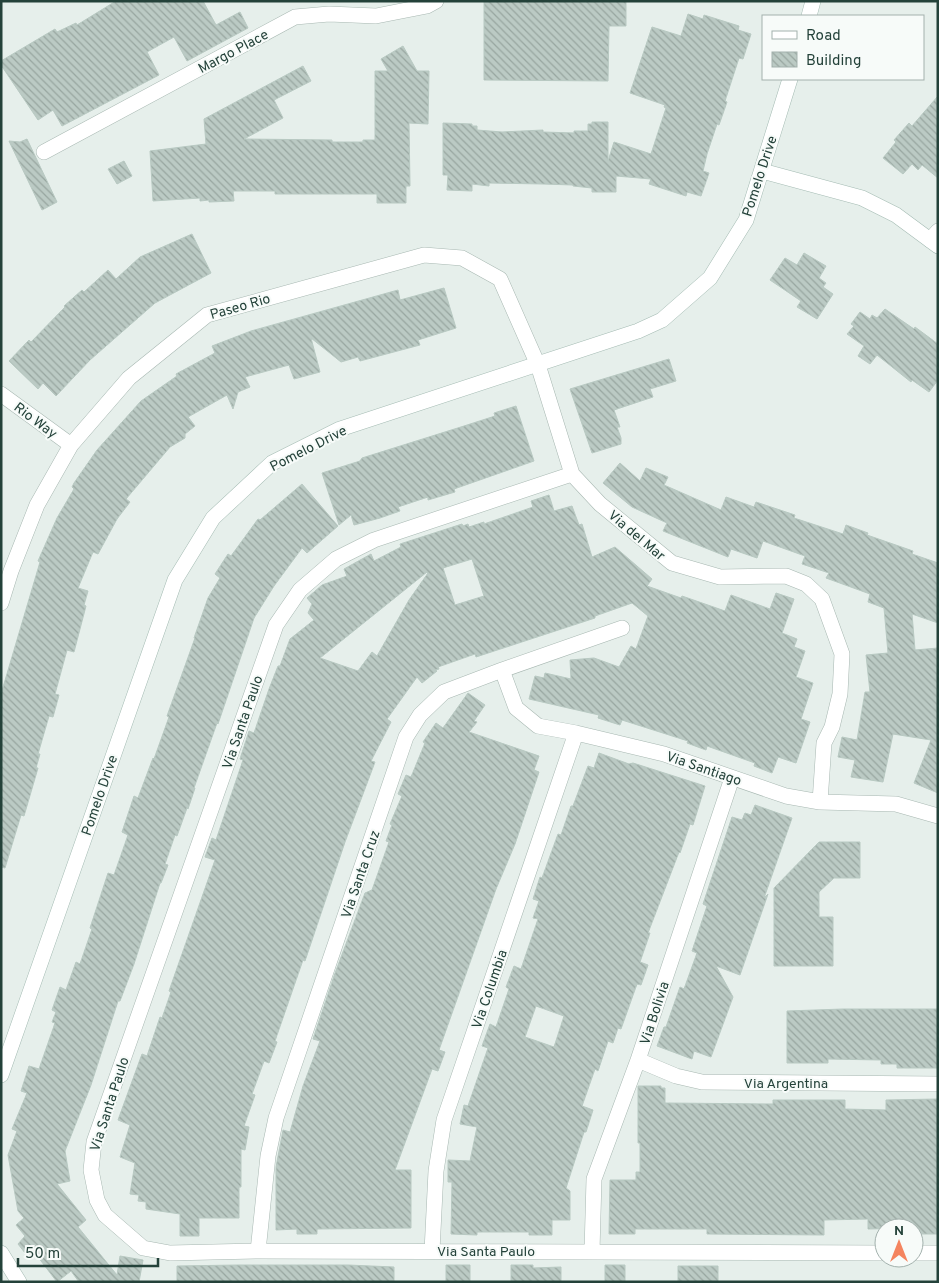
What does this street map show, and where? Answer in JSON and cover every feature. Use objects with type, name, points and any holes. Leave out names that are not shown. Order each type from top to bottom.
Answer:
[{"type":"street","name":"Margo Place","points":[[44,152],[295,18],[329,14],[376,16],[427,6],[436,1]]},
{"type":"street","points":[[809,15],[813,1]]},
{"type":"street","name":"Pomelo Drive","points":[[1,1075],[175,580],[213,518],[272,463],[340,429],[538,365],[638,331],[662,320],[710,278],[746,220],[790,80]]},
{"type":"street","points":[[762,171],[862,198],[896,215],[935,239]]},
{"type":"street","name":"Paseo Rio","points":[[1,603],[6,570],[37,505],[71,446],[128,378],[207,315],[424,255],[462,258],[500,279],[538,365]]},
{"type":"street","name":"Via del Mar","points":[[538,365],[572,474],[600,504],[672,563],[720,577],[786,576],[806,584],[822,599],[842,654],[840,694],[832,727],[824,743],[820,802]]},
{"type":"street","name":"Rio Way","points":[[1,394],[71,446]]},
{"type":"street","name":"Via Santa Paulo","points":[[572,474],[374,540],[336,560],[300,590],[276,625],[94,1142],[90,1170],[97,1200],[105,1215],[143,1248],[170,1253],[258,1251],[874,1253]]},
{"type":"street","name":"Via Santa Cruz","points":[[258,1251],[268,1156],[276,1118],[406,737],[420,715],[444,692],[622,628]]},
{"type":"street","name":"Via Santiago","points":[[502,670],[516,708],[538,726],[664,754],[786,796],[820,802],[896,804],[938,816]]},
{"type":"street","name":"Via Columbia","points":[[432,1251],[436,1172],[444,1120],[576,733]]},
{"type":"street","name":"Via Bolivia","points":[[592,1251],[594,1179],[638,1060],[732,778]]},
{"type":"street","name":"Via Argentina","points":[[638,1060],[676,1076],[702,1082],[938,1084]]},
{"type":"street","points":[[1,1253],[19,1282]]},
{"type":"street","points":[[924,1253],[938,1253]]},
{"type":"building","points":[[116,1],[203,1],[216,25],[240,12],[248,28],[187,61],[174,37],[147,52],[159,75],[62,126],[53,110],[38,120],[1,65],[1,61],[55,29],[57,32],[76,23],[77,25]]},
{"type":"building","points":[[484,1],[626,1],[626,26],[609,26],[608,81],[484,80]]},
{"type":"building","points":[[688,14],[703,19],[704,15],[739,26],[738,30],[751,34],[743,59],[739,58],[725,101],[727,102],[707,154],[703,171],[709,173],[701,196],[687,192],[686,196],[649,184],[651,179],[616,176],[616,192],[592,192],[592,188],[573,185],[489,183],[489,186],[472,184],[472,191],[447,190],[448,175],[443,175],[443,123],[472,124],[472,126],[477,126],[477,130],[502,132],[543,130],[543,132],[574,133],[574,131],[588,131],[588,124],[592,124],[592,122],[608,122],[608,161],[614,142],[651,154],[666,108],[664,107],[665,105],[630,93],[652,27],[681,36]]},
{"type":"building","points":[[403,46],[417,71],[429,71],[428,124],[409,123],[410,186],[406,186],[406,203],[377,203],[377,194],[275,194],[275,191],[233,191],[234,201],[209,202],[209,200],[200,201],[200,198],[153,201],[150,151],[206,144],[204,119],[303,66],[311,81],[274,100],[283,118],[244,139],[332,140],[332,142],[375,140],[375,71],[388,71],[381,59]]},
{"type":"building","points":[[938,96],[938,178],[922,165],[918,170],[912,164],[903,174],[883,158],[896,142],[894,140],[909,123],[912,126]]},
{"type":"building","points":[[27,139],[57,202],[42,210],[9,141],[20,142]]},
{"type":"building","points":[[124,161],[132,176],[117,184],[108,169]]},
{"type":"building","points":[[192,234],[211,273],[155,303],[90,360],[56,396],[43,383],[38,389],[9,361],[29,340],[31,342],[64,306],[82,290],[84,292],[108,270],[116,279],[140,257]]},
{"type":"building","points":[[804,253],[826,266],[819,278],[826,283],[823,287],[833,294],[817,319],[797,307],[801,301],[770,280],[785,258],[797,265]]},
{"type":"building","points":[[444,288],[456,328],[418,340],[420,345],[360,361],[358,357],[341,362],[311,338],[320,372],[294,379],[289,365],[245,377],[250,387],[238,392],[233,409],[227,395],[188,417],[195,426],[185,434],[185,438],[170,447],[126,499],[130,502],[117,519],[98,554],[93,552],[78,588],[88,591],[74,652],[67,650],[55,694],[59,695],[53,717],[49,716],[38,754],[40,754],[36,768],[38,768],[24,816],[21,815],[5,868],[1,867],[1,694],[40,562],[38,561],[57,518],[74,489],[72,487],[74,483],[97,450],[141,401],[177,376],[176,374],[215,353],[212,346],[251,331],[398,290],[400,300]]},
{"type":"building","points":[[885,309],[914,329],[915,327],[938,344],[938,380],[929,392],[912,380],[911,382],[877,355],[870,364],[858,356],[864,346],[847,334],[854,326],[851,324],[860,312],[870,319],[872,315],[877,318]]},
{"type":"building","points":[[669,359],[676,381],[650,389],[653,397],[614,410],[620,427],[617,427],[621,444],[592,453],[570,389]]},
{"type":"building","points":[[516,406],[534,461],[454,489],[455,492],[428,500],[428,497],[398,507],[400,511],[380,518],[354,525],[351,515],[339,525],[322,473],[360,461],[362,458],[495,416],[494,413]]},
{"type":"building","points":[[620,463],[640,481],[646,468],[668,477],[664,485],[721,510],[726,497],[754,507],[756,502],[795,515],[794,518],[843,534],[846,525],[868,533],[867,535],[913,551],[912,554],[938,563],[938,623],[912,614],[915,650],[938,648],[938,793],[914,783],[931,740],[893,734],[883,782],[851,777],[855,760],[838,757],[842,737],[857,740],[865,692],[870,692],[866,655],[888,653],[884,608],[868,602],[870,594],[826,578],[829,573],[802,564],[805,556],[763,541],[757,558],[731,549],[728,557],[663,531],[667,523],[632,507],[603,483]]},
{"type":"building","points":[[302,484],[338,526],[307,553],[302,548],[274,586],[254,618],[188,809],[177,836],[175,835],[165,864],[168,865],[160,883],[134,964],[120,1001],[118,1001],[91,1085],[65,1151],[70,1181],[57,1184],[86,1220],[78,1227],[117,1275],[120,1256],[143,1260],[139,1282],[79,1282],[71,1271],[57,1282],[35,1253],[29,1258],[18,1244],[25,1236],[16,1225],[24,1218],[18,1211],[8,1155],[17,1131],[12,1129],[27,1093],[21,1091],[29,1066],[39,1069],[55,1023],[52,1022],[56,1012],[52,1010],[60,987],[66,990],[76,962],[80,964],[108,873],[114,875],[128,835],[122,832],[134,796],[138,798],[154,759],[208,598],[220,578],[215,574],[228,554],[231,556],[258,519],[260,520]]},
{"type":"building","points":[[549,495],[554,511],[572,506],[579,525],[582,524],[592,557],[615,547],[652,579],[647,586],[725,611],[731,595],[770,609],[776,593],[794,599],[782,633],[797,639],[794,647],[805,651],[796,677],[813,683],[801,719],[810,722],[796,763],[778,757],[772,773],[754,766],[755,763],[707,746],[706,750],[687,743],[688,741],[622,720],[620,725],[598,718],[599,715],[529,699],[535,676],[544,678],[545,673],[571,679],[570,660],[594,658],[619,667],[631,646],[636,649],[648,616],[632,603],[595,616],[595,618],[476,657],[475,654],[438,667],[439,669],[435,670],[437,671],[422,683],[417,677],[387,719],[391,722],[371,761],[375,762],[345,842],[305,961],[303,960],[275,1041],[277,1042],[269,1063],[264,1061],[252,1094],[255,1095],[244,1126],[249,1127],[245,1150],[241,1149],[239,1218],[199,1218],[199,1236],[180,1236],[180,1214],[146,1209],[146,1202],[138,1201],[139,1195],[130,1194],[135,1163],[120,1157],[130,1125],[118,1120],[142,1054],[147,1056],[160,1017],[162,1018],[171,992],[169,991],[215,860],[205,857],[212,838],[216,840],[243,760],[240,759],[249,731],[254,733],[269,689],[290,639],[314,620],[308,613],[312,604],[307,598],[322,585],[347,576],[344,569],[371,554],[374,561],[401,547],[400,544],[462,524],[463,526],[468,524],[469,527],[484,522],[484,524],[533,507],[531,501]],"holes":[[[472,559],[484,596],[455,605],[443,568]],[[427,572],[377,656],[372,652],[358,671],[320,658]]]},
{"type":"building","points":[[468,693],[485,705],[474,721],[477,722],[469,732],[539,756],[534,770],[539,772],[515,844],[496,889],[439,1050],[445,1052],[438,1071],[432,1069],[395,1170],[411,1170],[411,1228],[317,1229],[317,1234],[297,1234],[297,1229],[276,1230],[276,1167],[283,1130],[290,1132],[303,1086],[320,1041],[313,1039],[365,893],[372,890],[389,842],[386,841],[392,825],[390,824],[402,796],[398,794],[406,775],[411,777],[425,743],[423,742],[436,723],[443,728]]},
{"type":"building","points":[[599,753],[629,764],[633,763],[705,786],[693,825],[690,824],[648,933],[650,933],[640,962],[648,965],[641,985],[637,984],[621,1029],[618,1028],[613,1043],[608,1041],[598,1071],[595,1069],[582,1106],[593,1110],[566,1188],[570,1191],[570,1220],[552,1220],[552,1235],[529,1235],[529,1232],[477,1232],[477,1235],[451,1234],[452,1182],[448,1182],[448,1160],[470,1161],[477,1127],[460,1124],[464,1105],[468,1106],[488,1048],[482,1046],[490,1024],[496,1027],[509,989],[506,987],[514,966],[521,969],[538,919],[533,918],[539,901],[533,899],[540,877],[542,878],[558,834],[561,835],[588,766],[594,768]],"holes":[[[536,1006],[564,1016],[554,1047],[525,1037]]]},
{"type":"building","points":[[755,805],[792,818],[740,975],[716,966],[733,997],[711,1057],[694,1051],[692,1059],[657,1046],[680,987],[684,989],[697,953],[692,951],[707,906],[703,904],[732,817],[742,820],[745,813],[751,815]]},
{"type":"building","points":[[819,842],[860,842],[860,878],[834,878],[819,892],[819,917],[833,917],[833,966],[774,966],[774,888]]},
{"type":"building","points":[[938,1009],[938,1068],[897,1068],[897,1064],[881,1064],[881,1060],[828,1059],[828,1063],[787,1063],[787,1011]]},
{"type":"building","points":[[638,1086],[661,1086],[661,1088],[665,1088],[665,1103],[773,1104],[773,1100],[845,1100],[845,1109],[886,1110],[886,1100],[938,1099],[938,1234],[924,1234],[924,1218],[874,1218],[874,1229],[868,1229],[868,1219],[824,1220],[824,1235],[707,1234],[707,1229],[635,1229],[635,1234],[609,1234],[610,1180],[636,1180],[636,1172],[640,1172],[640,1143],[638,1143]]},
{"type":"building","points":[[446,1265],[470,1265],[470,1282],[446,1282]]},
{"type":"building","points":[[511,1265],[533,1265],[533,1268],[561,1267],[561,1282],[511,1282]]},
{"type":"building","points":[[605,1265],[625,1265],[625,1282],[605,1282]]},
{"type":"building","points":[[177,1266],[394,1267],[394,1282],[177,1282]]},
{"type":"building","points":[[678,1266],[718,1266],[718,1282],[678,1282]]}]
